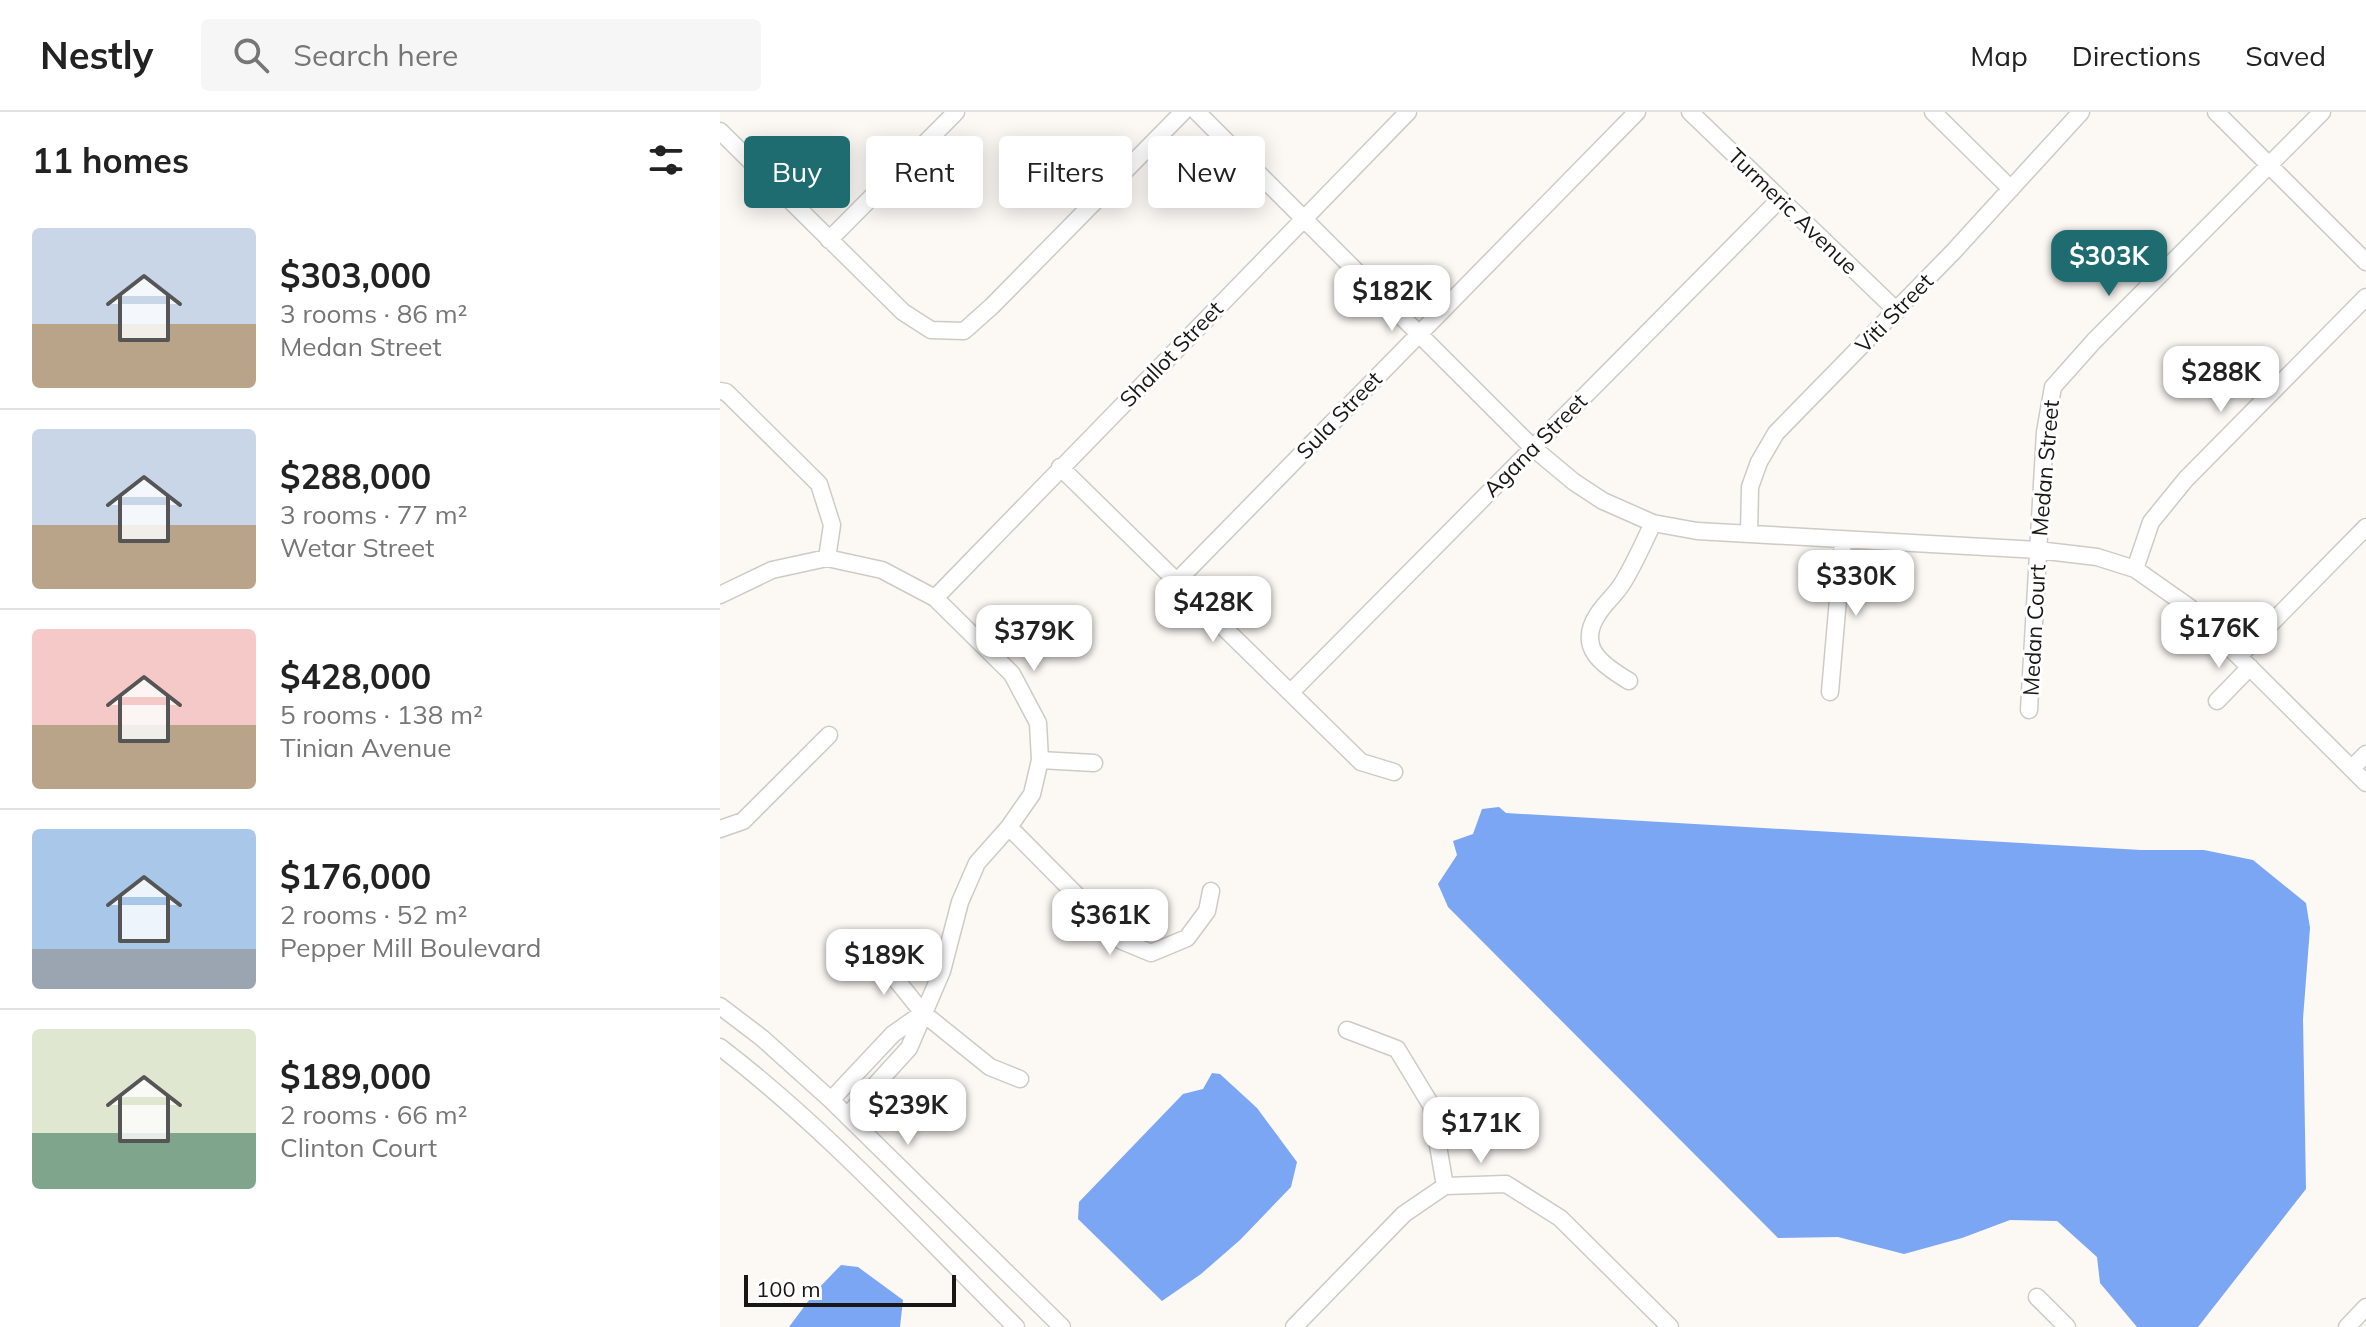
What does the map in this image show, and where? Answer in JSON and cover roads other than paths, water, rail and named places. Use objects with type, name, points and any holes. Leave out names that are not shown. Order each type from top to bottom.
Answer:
[{"type":"street","points":[[829,240],[956,112]]},
{"type":"street","points":[[720,131],[903,312],[931,330],[964,331],[1183,112]]},
{"type":"street","points":[[1197,112],[1532,447],[1583,489],[1603,501],[1653,523],[1697,531],[2038,550],[2097,557],[2135,569],[2189,607],[2366,783]]},
{"type":"street","name":"Shallot Street","points":[[935,598],[1408,112]]},
{"type":"street","name":"Sula Street","points":[[1176,582],[1637,112]]},
{"type":"street","name":"Turmeric Avenue","points":[[1690,112],[1897,311]]},
{"type":"street","points":[[1933,112],[2011,189]]},
{"type":"street","name":"Viti Street","points":[[1749,534],[1750,487],[1759,462],[1776,433],[1897,311],[2081,112]]},
{"type":"street","points":[[2216,112],[2366,262]]},
{"type":"street","name":"Medan Street","points":[[2038,550],[2045,432],[2053,387],[2094,341],[2322,112]]},
{"type":"street","name":"Agana Street","points":[[1291,692],[1780,199]]},
{"type":"street","points":[[2135,569],[2151,522],[2186,479],[2366,297]]},
{"type":"street","points":[[720,391],[726,392],[819,484],[832,525],[827,558]]},
{"type":"street","points":[[1060,467],[1361,762],[1394,772]]},
{"type":"street","points":[[1629,681],[1594,654],[1590,629],[1636,561],[1653,523]]},
{"type":"street","points":[[2217,701],[2244,661],[2366,527]]},
{"type":"street","points":[[1830,692],[1843,541]]},
{"type":"street","name":"Medan Court","points":[[2029,710],[2038,550]]},
{"type":"street","points":[[720,595],[772,570],[827,558],[882,570],[935,598],[1012,674],[1038,723],[1040,760],[1032,794],[1009,827],[977,863],[960,902],[942,971],[909,1048],[847,1116]]},
{"type":"street","points":[[720,829],[743,821],[829,735]]},
{"type":"street","points":[[2352,768],[2366,754]]},
{"type":"street","points":[[1040,760],[1094,763]]},
{"type":"street","points":[[1009,827],[1122,941],[1151,953],[1187,938],[1207,911],[1211,891]]},
{"type":"street","points":[[878,957],[923,1013],[990,1067],[1020,1079]]},
{"type":"street","points":[[720,1006],[762,1038],[831,1100],[1062,1327]]},
{"type":"street","points":[[831,1100],[893,1034],[923,1013]]},
{"type":"street","points":[[1347,1030],[1397,1049],[1431,1105],[1445,1186]]},
{"type":"street","points":[[720,1047],[763,1080],[820,1132],[1016,1327]]},
{"type":"street","points":[[1294,1327],[1404,1214],[1445,1186],[1506,1184],[1560,1218],[1670,1327]]},
{"type":"street","points":[[2037,1297],[2067,1327]]},
{"type":"street","points":[[2347,1327],[2366,1309]]},
{"type":"water","points":[[1499,807],[1506,813],[2141,850],[2204,850],[2253,860],[2306,903],[2310,928],[2303,1019],[2306,1189],[2198,1327],[2137,1327],[2100,1283],[2097,1257],[2057,1221],[2010,1220],[1962,1238],[1904,1254],[1838,1237],[1778,1238],[1448,907],[1438,884],[1457,855],[1453,841],[1473,834],[1482,809]]},
{"type":"water","points":[[1212,1073],[1220,1074],[1257,1108],[1297,1162],[1291,1187],[1240,1240],[1201,1274],[1162,1301],[1078,1219],[1079,1202],[1183,1094],[1203,1089]]},
{"type":"water","points":[[841,1265],[858,1267],[903,1300],[900,1327],[789,1327],[815,1292]]}]
